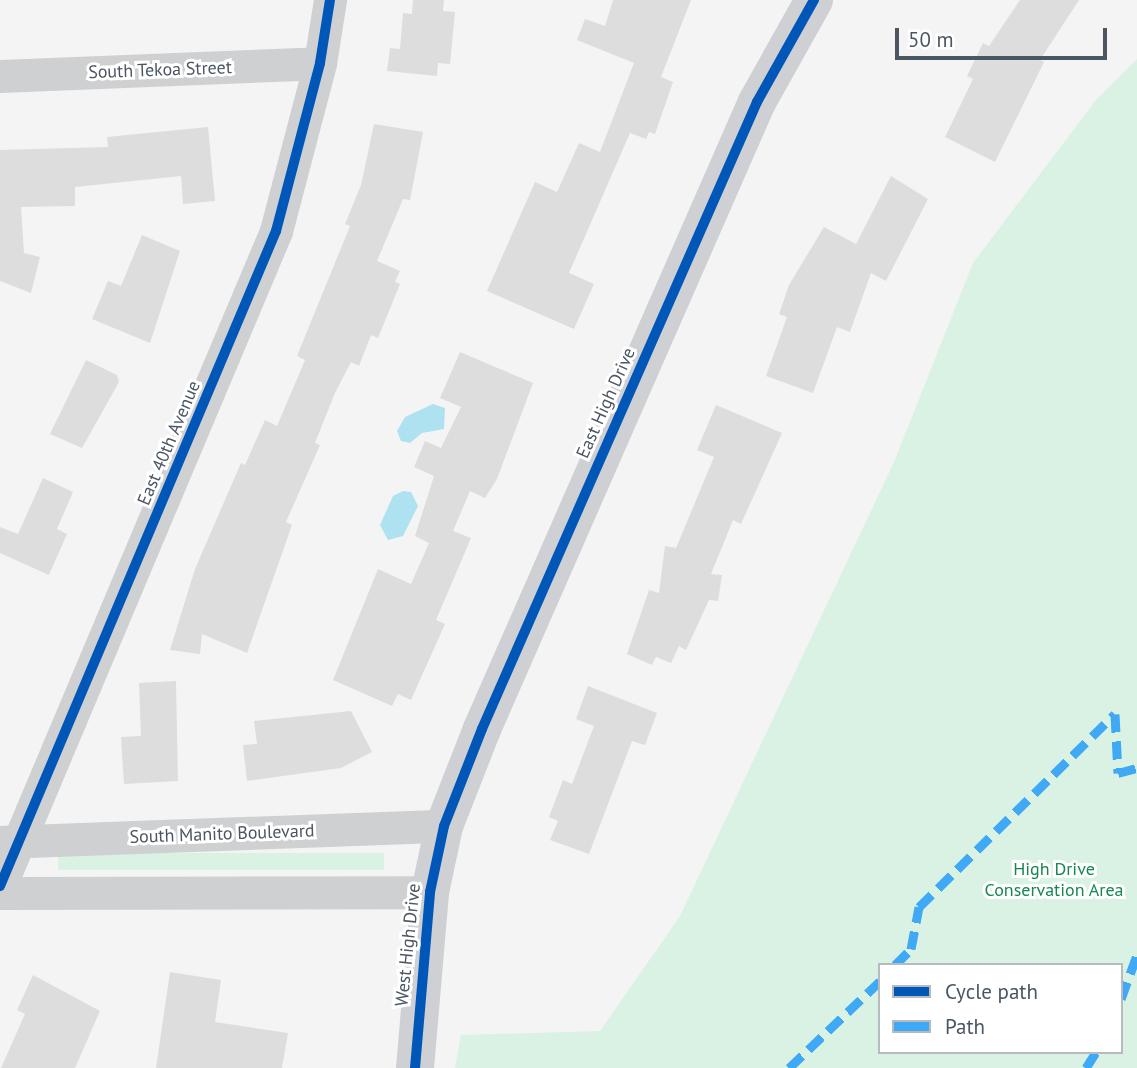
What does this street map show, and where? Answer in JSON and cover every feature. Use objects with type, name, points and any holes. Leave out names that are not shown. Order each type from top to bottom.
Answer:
[{"type":"main road","name":"East High Drive","points":[[444,826],[482,729],[752,115],[814,0]]},
{"type":"main road","name":"West High Drive","points":[[415,1068],[430,892],[444,826]]},
{"type":"street","name":"East 40th Avenue","points":[[0,886],[8,842],[276,231],[320,63],[330,0]]},
{"type":"street","name":"South Tekoa Street","points":[[0,76],[320,63]]},
{"type":"street","name":"South Manito Boulevard","points":[[8,842],[444,826]]},
{"type":"street","points":[[0,893],[430,892]]},
{"type":"green space","name":"High Drive Conservation Area","points":[[1137,59],[1137,1068],[455,1068],[461,1035],[600,1031],[680,916],[894,462],[973,263],[1096,100]]},
{"type":"green space","points":[[58,853],[384,853],[384,870],[58,870]]},
{"type":"water","points":[[433,404],[445,408],[444,429],[422,433],[410,443],[401,441],[397,431],[405,417]]},
{"type":"water","points":[[403,491],[411,492],[418,506],[403,536],[388,540],[380,525],[393,496]]},
{"type":"building","points":[[413,0],[444,0],[443,11],[455,12],[450,64],[438,63],[437,76],[387,71],[390,48],[400,49],[403,13],[412,14]]},
{"type":"building","points":[[613,0],[691,0],[661,77],[673,82],[655,134],[649,132],[646,139],[630,133],[569,273],[594,284],[574,329],[487,291],[535,182],[557,192],[579,143],[600,152],[634,63],[577,40],[585,19],[605,26]]},
{"type":"building","points":[[1020,0],[1079,0],[1040,60],[1044,62],[995,162],[945,137],[973,79],[967,76],[983,43],[989,46]]},
{"type":"building","points":[[374,124],[423,132],[410,200],[403,199],[377,261],[400,271],[395,282],[400,284],[378,338],[371,335],[359,366],[351,362],[335,393],[315,443],[320,445],[286,522],[292,525],[247,653],[202,634],[200,654],[170,650],[195,569],[241,463],[245,465],[265,420],[277,426],[305,360],[297,356],[350,226],[345,224],[361,185]]},
{"type":"building","points":[[208,127],[215,201],[183,204],[181,176],[75,187],[75,206],[21,207],[24,253],[40,257],[31,293],[0,281],[0,150],[108,147],[107,137]]},
{"type":"building","points":[[891,176],[928,199],[886,281],[871,273],[850,332],[837,327],[813,393],[766,376],[787,317],[779,314],[789,285],[824,227],[856,244]]},
{"type":"building","points":[[142,235],[180,251],[150,343],[92,319],[108,281],[121,286]]},
{"type":"building","points":[[460,352],[533,383],[497,479],[485,498],[470,491],[453,531],[471,538],[436,620],[445,624],[411,700],[398,694],[392,706],[333,680],[378,569],[411,584],[429,543],[415,536],[434,476],[414,467],[425,441],[441,448],[461,407],[440,398]]},
{"type":"building","points":[[86,360],[117,375],[119,382],[82,448],[50,434]]},
{"type":"building","points":[[716,405],[782,433],[741,524],[733,520],[711,574],[722,575],[718,601],[709,600],[686,650],[679,646],[671,663],[656,657],[652,665],[627,654],[649,590],[659,593],[665,546],[676,548],[714,457],[697,450]]},
{"type":"building","points":[[43,478],[73,492],[57,529],[67,534],[49,575],[0,553],[0,527],[18,534]]},
{"type":"building","points":[[176,681],[178,781],[124,784],[121,737],[141,736],[139,683]]},
{"type":"building","points":[[588,686],[657,713],[645,745],[632,741],[589,854],[550,840],[558,821],[549,817],[563,780],[572,784],[594,726],[576,719]]},
{"type":"building","points":[[351,711],[372,752],[341,768],[247,781],[243,745],[257,744],[254,721]]},
{"type":"building","points":[[170,972],[221,980],[215,1022],[288,1033],[282,1068],[156,1068]]},
{"type":"building","points":[[33,975],[100,1011],[75,1068],[1,1068],[25,1014],[17,1010]]},
{"type":"marked path","points":[[897,963],[911,949],[919,907],[1115,714],[1118,773],[1137,768]]},
{"type":"marked path","points":[[1123,994],[1137,955]]},
{"type":"marked path","points":[[789,1068],[878,983]]},
{"type":"marked path","points":[[1086,1068],[1095,1054]]},
{"type":"cycle path","points":[[0,886],[276,231],[320,63],[330,0]]},
{"type":"cycle path","points":[[415,1068],[430,892],[444,826],[482,729],[757,102],[814,0]]}]
